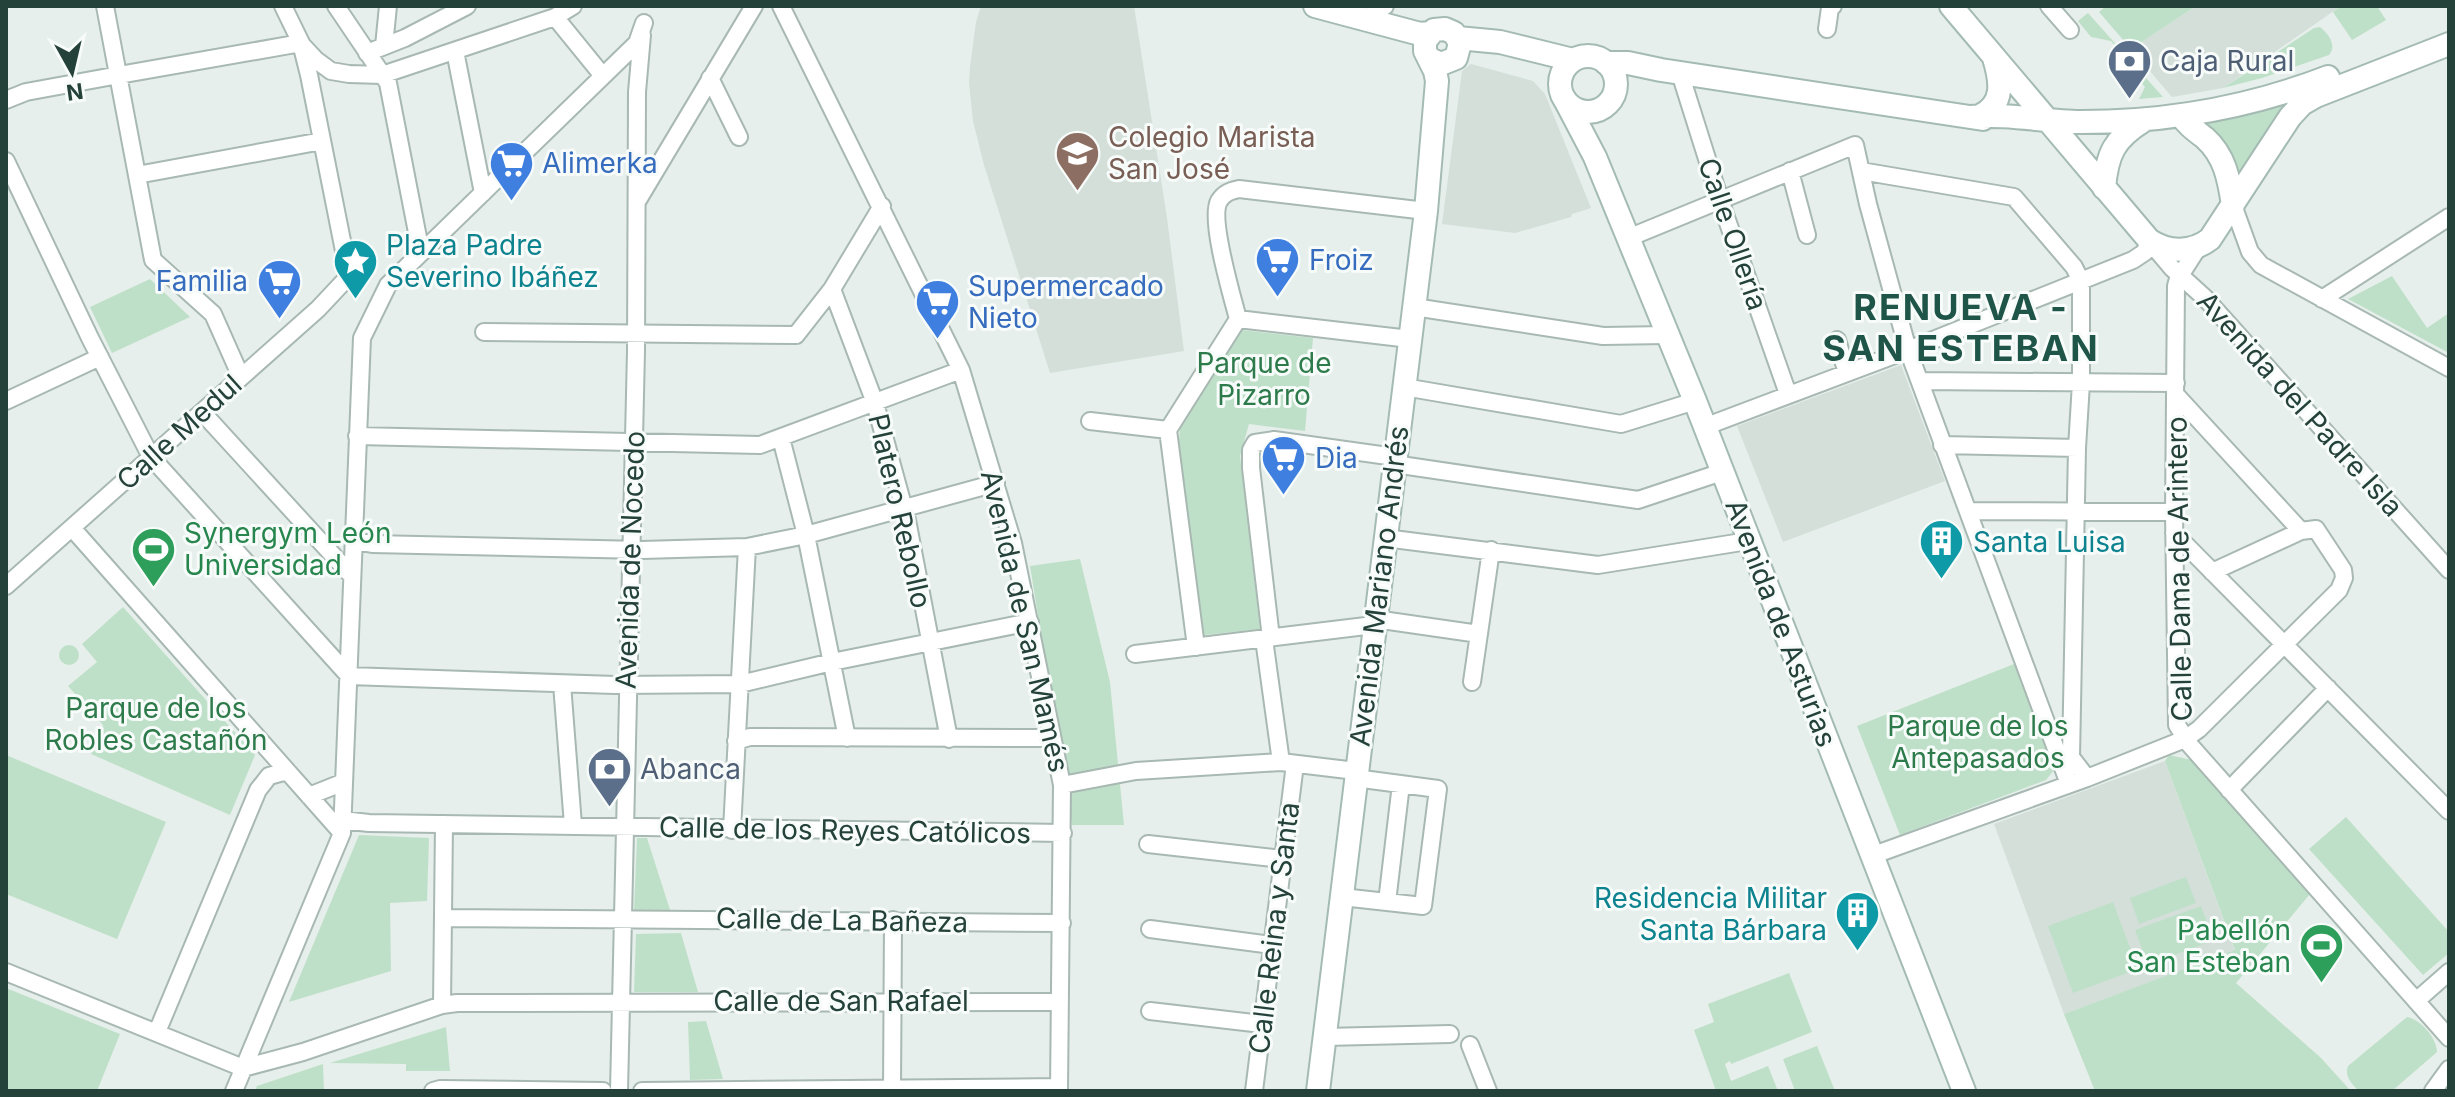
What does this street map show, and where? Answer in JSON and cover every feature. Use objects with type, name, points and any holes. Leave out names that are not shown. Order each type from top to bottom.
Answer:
[{"type":"main road","points":[[1315,6],[1383,16],[1440,54],[1517,57],[1539,67],[1562,90],[1569,105],[1584,112],[1600,109],[1608,103],[1615,88],[1615,78],[1606,63]]},
{"type":"main road","name":"Avenida del Padre Isla","points":[[1956,8],[2149,240],[2173,250],[2199,246]]},
{"type":"main road","points":[[1440,54],[1500,42],[1573,60],[1590,56],[1606,63],[1619,62],[1975,116],[2143,121],[2272,96],[2449,30]]},
{"type":"main road","points":[[2199,246],[2210,239],[2290,117],[2302,104],[2449,44]]},
{"type":"main road","points":[[1975,116],[1993,107],[1999,96],[2001,85],[1993,53]]},
{"type":"main road","name":"Avenida Mariano Andrés","points":[[1318,1091],[1426,211],[1440,54]]},
{"type":"main road","points":[[1562,90],[1562,73],[1573,60]]},
{"type":"main road","points":[[1615,88],[1638,72],[1671,72]]},
{"type":"main road","name":"Avenida de Asturias","points":[[1562,90],[1595,157],[1695,401],[1964,1091]]},
{"type":"main road","name":"Avenida de Asturias","points":[[1595,157],[1594,128],[1600,109]]},
{"type":"main road","points":[[2181,115],[2186,123],[2208,140],[2223,162],[2233,205]]},
{"type":"main road","points":[[1975,116],[2038,131],[2073,151]]},
{"type":"main road","points":[[2104,188],[2106,164],[2113,147],[2127,131],[2143,121]]},
{"type":"street","points":[[105,6],[153,260],[213,314],[241,377]]},
{"type":"street","points":[[137,175],[322,141],[312,67],[283,6]]},
{"type":"street","points":[[336,6],[388,83],[421,253]]},
{"type":"street","points":[[384,46],[388,6]]},
{"type":"street","points":[[367,53],[467,6]]},
{"type":"street","points":[[312,67],[349,74],[382,75],[555,17],[573,6]]},
{"type":"street","points":[[637,201],[754,6]]},
{"type":"street","name":"Avenida de San Mamés","points":[[781,6],[961,370],[1013,543],[1062,785],[1059,1089]]},
{"type":"street","points":[[1827,29],[1833,6]]},
{"type":"street","points":[[2049,6],[2070,30]]},
{"type":"street","points":[[555,17],[605,73]]},
{"type":"street","name":"Avenida de Nocedo","points":[[605,73],[637,43],[643,26],[637,92],[636,334],[619,1091]]},
{"type":"street","points":[[8,101],[26,92],[301,43]]},
{"type":"street","points":[[455,51],[483,193]]},
{"type":"street","name":"Calle Ollería","points":[[1671,72],[1788,394]]},
{"type":"street","points":[[234,1091],[342,826],[362,338],[386,288],[605,73],[618,73],[631,80],[637,92]]},
{"type":"street","points":[[710,78],[739,137]]},
{"type":"street","name":"Calle Medul","points":[[6,586],[318,309],[349,276],[322,141]]},
{"type":"street","points":[[1628,238],[1855,145],[1908,350],[2069,784]]},
{"type":"street","points":[[6,161],[151,457],[349,676],[562,684],[740,684],[929,641],[1030,622]]},
{"type":"street","points":[[1790,171],[1807,235]]},
{"type":"street","points":[[1861,171],[2014,197],[2074,267],[2081,281],[2071,757],[2087,778]]},
{"type":"street","points":[[1196,647],[1168,430],[1238,319],[1215,222],[1217,204],[1228,191],[1239,189],[1426,211]]},
{"type":"street","points":[[2233,205],[2250,252],[2261,265],[2449,368]]},
{"type":"street","points":[[484,332],[796,335],[832,289],[882,206]]},
{"type":"street","points":[[2322,299],[2449,217]]},
{"type":"street","points":[[1704,427],[2138,258],[2148,249],[2149,240]]},
{"type":"street","name":"Avenida del Padre Isla","points":[[2149,240],[2172,268],[2205,298],[2449,570]]},
{"type":"street","name":"Calle Dama de Arintero","points":[[2199,246],[2176,286],[2174,533],[2177,725],[2185,739],[2229,790],[2449,1038]]},
{"type":"street","name":"Platero Rebollo","points":[[832,289],[875,403],[903,509],[949,739]]},
{"type":"street","points":[[1414,307],[1603,336],[1667,335]]},
{"type":"street","points":[[1238,319],[1410,339]]},
{"type":"street","points":[[1837,340],[1847,373]]},
{"type":"street","points":[[6,401],[100,357]]},
{"type":"street","points":[[357,436],[760,445],[961,370]]},
{"type":"street","points":[[1871,856],[2185,739],[2285,645],[2339,590],[2344,578],[2343,570],[2308,530],[2176,389],[2081,383],[1920,381]]},
{"type":"street","points":[[1404,387],[1621,424],[1695,401]]},
{"type":"street","points":[[202,412],[352,576]]},
{"type":"street","points":[[1090,421],[1168,430]]},
{"type":"street","points":[[781,438],[806,535],[847,738]]},
{"type":"street","name":"Calle Reina y Santa","points":[[1254,1091],[1282,859],[1288,763],[1267,638],[1251,450],[1255,443],[1274,440],[1394,460]]},
{"type":"street","points":[[1942,445],[2077,448]]},
{"type":"street","points":[[1394,460],[1638,500],[1722,472]]},
{"type":"street","points":[[356,541],[372,544],[630,549],[747,547],[806,535],[996,483]]},
{"type":"street","points":[[1968,511],[2174,512]]},
{"type":"street","points":[[72,528],[309,796],[342,826]]},
{"type":"street","points":[[2212,572],[2308,530]]},
{"type":"street","points":[[2174,533],[2449,811]]},
{"type":"street","points":[[1385,538],[1598,565],[1748,541]]},
{"type":"street","points":[[732,830],[747,547]]},
{"type":"street","points":[[1472,682],[1491,550]]},
{"type":"street","points":[[1135,654],[1374,622],[1479,634]]},
{"type":"street","points":[[562,684],[573,825]]},
{"type":"street","points":[[2229,790],[2328,688]]},
{"type":"street","points":[[2041,702],[2057,704],[2073,695]]},
{"type":"street","points":[[736,741],[750,737],[1052,738]]},
{"type":"street","points":[[1062,785],[1119,774],[1288,763],[1438,789],[1423,906],[1342,897]]},
{"type":"street","points":[[157,1032],[258,790],[269,776],[287,771]]},
{"type":"street","points":[[309,796],[344,782]]},
{"type":"street","points":[[1387,902],[1401,784]]},
{"type":"street","name":"Calle de los Reyes Católicos","points":[[342,826],[369,823],[1063,833]]},
{"type":"street","points":[[442,1005],[444,824]]},
{"type":"street","points":[[1148,844],[1282,859]]},
{"type":"street","name":"Calle de La Bañeza","points":[[443,918],[1062,923]]},
{"type":"street","points":[[892,1090],[893,920]]},
{"type":"street","points":[[1150,929],[1272,945]]},
{"type":"street","points":[[6,972],[243,1068]]},
{"type":"street","points":[[2416,1001],[2449,972]]},
{"type":"street","name":"Calle de San Rafael","points":[[243,1068],[303,1052],[442,1005],[457,1003],[1060,1002]]},
{"type":"street","points":[[1150,1011],[1262,1024]]},
{"type":"street","points":[[1325,1037],[1450,1034]]},
{"type":"street","points":[[1470,1045],[1488,1091]]},
{"type":"street","points":[[2433,1091],[2449,1069]]},
{"type":"street","points":[[642,1091],[1059,1089]]},
{"type":"street","points":[[436,1090],[603,1091]]},
{"type":"shaded area","name":"Colegio Marista San José","points":[[981,6],[1134,6],[1184,351],[1050,373],[973,121],[970,67]]},
{"type":"shaded area","points":[[2196,6],[2341,6],[2223,88],[2172,97],[2131,49]]},
{"type":"shaded area","points":[[1471,64],[1533,81],[1545,94],[1591,208],[1515,233],[1442,224],[1462,71]]},
{"type":"shaded area","points":[[1901,365],[1945,481],[1783,542],[1737,426]]},
{"type":"shaded area","points":[[2165,761],[2235,951],[2064,1014],[1994,824]]},
{"type":"green space","points":[[2106,6],[2196,6],[2131,49],[2099,12]]},
{"type":"green space","points":[[2341,6],[2377,6],[2386,20],[2352,40],[2333,12]]},
{"type":"green space","points":[[2088,13],[2163,97],[2139,99],[2145,87],[2131,71],[2121,68],[2130,62],[2111,41],[2091,37],[2078,21]]},
{"type":"green space","points":[[2320,27],[2331,40],[2329,55],[2223,88],[2314,28]]},
{"type":"green space","points":[[2299,96],[2237,183],[2204,128],[2203,119]]},
{"type":"green space","points":[[2392,276],[2427,328],[2449,313],[2449,353],[2348,299]]},
{"type":"green space","points":[[150,279],[190,317],[112,353],[90,307]]},
{"type":"green space","name":"Parque de Pizarro","points":[[1242,330],[1313,338],[1305,431],[1249,424],[1240,456],[1260,629],[1204,635],[1179,443],[1180,425]]},
{"type":"green space","points":[[1080,559],[1110,682],[1124,825],[1072,825],[1030,566]]},
{"type":"green space","name":"Parque de los Robles Castañón","points":[[123,607],[255,755],[230,815],[91,754],[103,725],[68,686],[97,662],[82,644]]},
{"type":"green space","points":[[69,645],[76,648],[79,655],[76,662],[69,665],[62,662],[59,655],[62,648]]},
{"type":"green space","name":"Parque de los Antepasados","points":[[2014,664],[2054,770],[2046,780],[1900,835],[1857,726]]},
{"type":"green space","points":[[6,755],[166,822],[117,939],[6,894]]},
{"type":"green space","points":[[2169,755],[2192,760],[2310,894],[2236,983],[2321,1058],[2351,1091],[2095,1091],[2064,1014],[2235,950],[2165,761]]},
{"type":"green space","points":[[2346,817],[2449,932],[2449,953],[2423,975],[2309,849]]},
{"type":"green space","points":[[359,835],[429,838],[427,901],[390,903],[391,971],[289,1002]]},
{"type":"green space","points":[[637,838],[647,838],[670,910],[634,910]]},
{"type":"green space","points":[[2186,877],[2196,903],[2139,924],[2130,898]]},
{"type":"green space","points":[[2113,902],[2138,969],[2073,993],[2048,926]]},
{"type":"green space","points":[[2201,906],[2214,940],[2148,965],[2135,930]]},
{"type":"green space","points":[[681,933],[698,992],[634,992],[636,934]]},
{"type":"green space","points":[[1789,973],[1812,1032],[1725,1064],[1731,1081],[1768,1066],[1778,1091],[1716,1091],[1694,1030],[1714,1022],[1708,1004]]},
{"type":"green space","points":[[6,988],[120,1034],[97,1091],[6,1091]]},
{"type":"green space","points":[[2407,1017],[2427,1030],[2437,1052],[2392,1091],[2359,1091],[2348,1077],[2348,1066]]},
{"type":"green space","points":[[706,1021],[723,1079],[690,1080],[688,1022]]},
{"type":"green space","points":[[446,1027],[450,1071],[406,1071],[406,1064],[330,1063]]},
{"type":"green space","points":[[1817,1046],[1835,1091],[1795,1091],[1783,1059]]},
{"type":"green space","points":[[323,1064],[324,1091],[255,1091],[257,1086]]},
{"type":"place","name":"Caja Rural","points":[[2129,100]]},
{"type":"place","name":"Colegio Marista San José","points":[[1077,192]]},
{"type":"place","name":"Alimerka","points":[[511,202]]},
{"type":"place","name":"Froiz","points":[[1278,299]]},
{"type":"place","name":"Plaza Padre Severino Ibáñez","points":[[355,300]]},
{"type":"place","name":"Familia","points":[[279,320]]},
{"type":"place","name":"Supermercado Nieto","points":[[937,341]]},
{"type":"place","name":"Dia","points":[[1284,497]]},
{"type":"place","name":"Santa Luisa","points":[[1942,581]]},
{"type":"place","name":"Synergym León Universidad","points":[[153,588]]},
{"type":"place","name":"Abanca","points":[[609,808]]},
{"type":"place","name":"Residencia Militar Santa Bárbara","points":[[1858,953]]},
{"type":"place","name":"Pabellón San Esteban","points":[[2322,985]]},
{"type":"district","name":"RENUEVA - SAN ESTEBAN","points":[[1961,328]]}]
